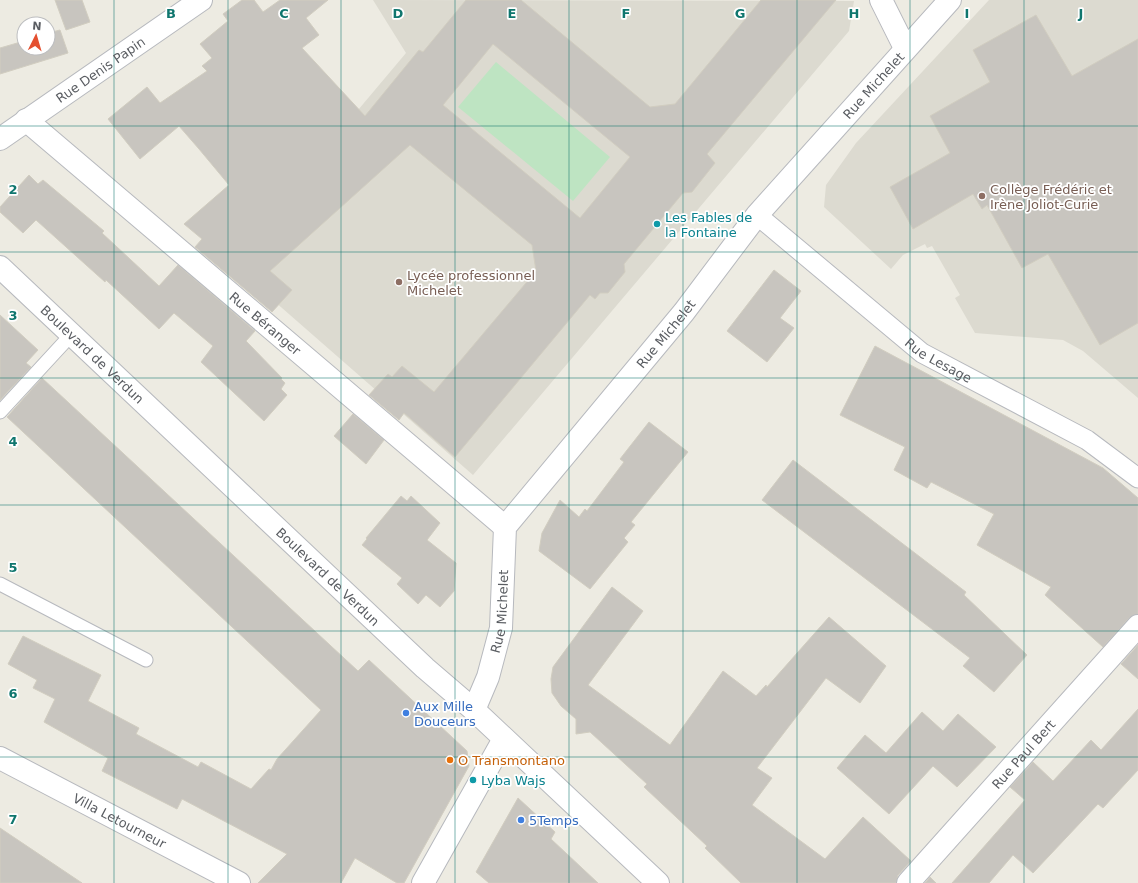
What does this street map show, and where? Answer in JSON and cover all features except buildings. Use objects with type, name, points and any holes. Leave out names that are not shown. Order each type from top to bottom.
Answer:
[{"type":"street","name":"Rue Denis Papin","points":[[0,139],[201,0]]},
{"type":"street","points":[[881,0],[905,48]]},
{"type":"street","name":"Rue Michelet","points":[[474,710],[488,677],[501,628],[505,527],[680,317],[757,215],[905,48],[950,0]]},
{"type":"street","name":"Rue Béranger","points":[[26,120],[505,527]]},
{"type":"street","name":"Rue Lesage","points":[[757,215],[922,353],[1087,440],[1138,478]]},
{"type":"street","name":"Boulevard de Verdun","points":[[0,267],[425,668],[474,710],[658,883]]},
{"type":"street","name":"Rue Paul Bert","points":[[908,883],[1138,626]]},
{"type":"street","points":[[423,883],[504,739]]},
{"type":"street","name":"Villa Letourneur","points":[[0,758],[239,883]]},
{"type":"lane","points":[[0,412],[71,335]]},
{"type":"lane","points":[[0,584],[146,660]]},
{"type":"shaded area","points":[[373,0],[854,1],[849,31],[473,475],[218,252],[353,116],[406,53]]},
{"type":"shaded area","name":"Collège Frédéric et Irène Joliot-Curie","points":[[989,0],[1138,0],[1138,398],[1083,351],[1063,340],[975,333],[955,298],[960,295],[932,246],[927,248],[925,244],[903,255],[891,269],[824,207],[826,185],[856,143]]},
{"type":"green space","points":[[496,62],[610,157],[573,201],[458,107]]},
{"type":"place","name":"Collège Frédéric et Irène Joliot-Curie","points":[[982,196]]},
{"type":"place","name":"Les Fables de la Fontaine","points":[[657,224]]},
{"type":"place","name":"Lycée professionnel Michelet","points":[[399,282]]},
{"type":"place","name":"Aux Mille Douceurs","points":[[406,713]]},
{"type":"place","name":"O Transmontano","points":[[450,760]]},
{"type":"place","name":"Lyba Wajs","points":[[473,780]]},
{"type":"place","name":"5Temps","points":[[521,820]]}]
